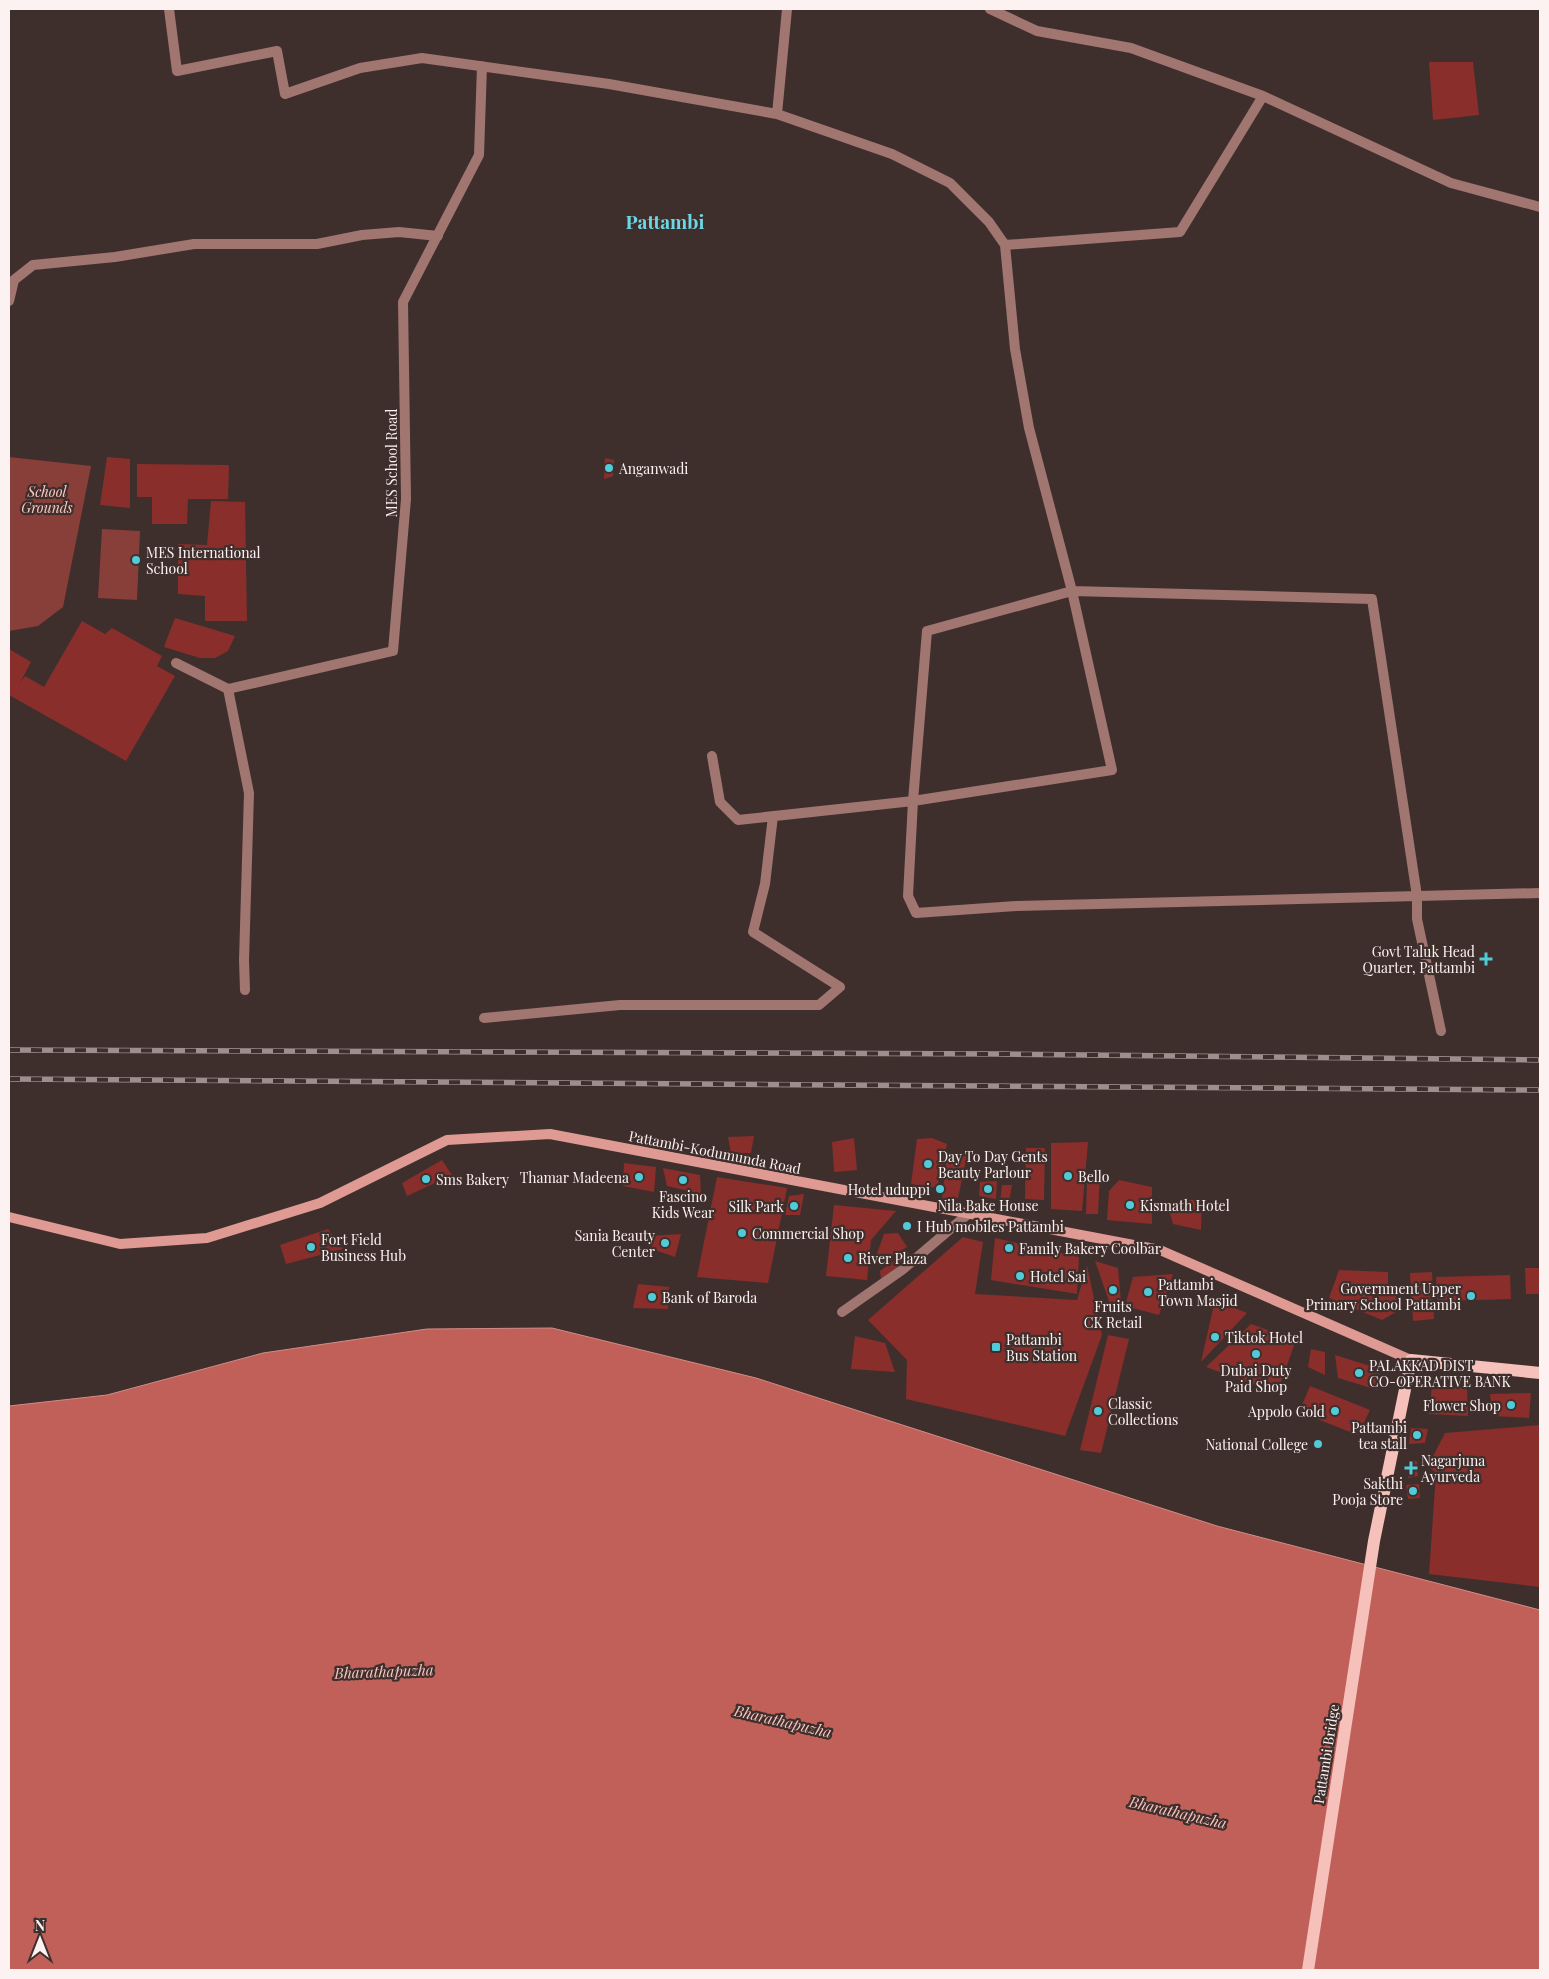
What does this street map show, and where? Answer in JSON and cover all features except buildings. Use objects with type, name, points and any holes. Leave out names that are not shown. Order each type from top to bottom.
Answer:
[{"type":"main road","name":"Pattambi-Kodumunda Road","points":[[9,1217],[120,1244],[207,1238],[320,1203],[447,1140],[550,1134],[1160,1250],[1411,1360]]},
{"type":"main road","points":[[1411,1360],[1540,1373]]},
{"type":"main road","name":"Pattambi Bridge","points":[[1308,1970],[1374,1542],[1411,1360]]},
{"type":"street","points":[[169,9],[177,71],[277,51],[285,94],[360,68],[422,58],[609,84],[777,114],[892,154],[950,183],[989,222],[1005,244],[1015,349],[1028,428],[1072,591],[1112,770],[913,800],[738,820],[720,802],[712,756]]},
{"type":"street","points":[[777,114],[786,9]]},
{"type":"street","points":[[990,9],[1037,31],[1132,48],[1263,96],[1451,183],[1540,207]]},
{"type":"street","name":"MES School Road","points":[[228,689],[393,651],[406,499],[403,302],[480,155],[482,66]]},
{"type":"street","points":[[1005,244],[1180,232],[1263,96]]},
{"type":"street","points":[[9,301],[14,280],[33,265],[115,257],[194,244],[317,244],[362,234],[399,232],[438,236]]},
{"type":"street","points":[[1441,1031],[1417,919],[1417,896],[1372,599],[1072,591],[926,631],[913,800],[908,896],[916,913],[1016,906],[1417,896],[1540,893]]},
{"type":"street","points":[[176,662],[228,689],[248,793],[245,990]]},
{"type":"street","points":[[484,1018],[620,1005],[819,1005],[840,987],[753,932],[765,884],[773,816]]},
{"type":"street","points":[[842,1312],[902,1270],[968,1214]]},
{"type":"green space","name":"School Grounds","points":[[9,457],[91,466],[63,607],[38,626],[9,631]]},
{"type":"green space","points":[[102,529],[140,531],[137,600],[98,598]]},
{"type":"water","name":"Bharathapuzha","points":[[552,1328],[756,1378],[1217,1526],[1540,1610],[1540,1970],[9,1970],[9,1406],[107,1395],[263,1353],[427,1329]]},
{"type":"railway","points":[[9,1050],[1001,1054],[1540,1060]]},
{"type":"railway","points":[[9,1079],[1540,1090]]},
{"type":"place","name":"Anganwadi","points":[[609,468]]},
{"type":"place","name":"MES International School","points":[[136,560]]},
{"type":"place","name":"Govt Taluk Head Quarter, Pattambi","points":[[1486,959]]},
{"type":"place","name":"Day To Day Gents Beauty Parlour","points":[[928,1164]]},
{"type":"place","name":"Bello","points":[[1068,1176]]},
{"type":"place","name":"Thamar Madeena","points":[[639,1177]]},
{"type":"place","name":"Sms Bakery","points":[[426,1179]]},
{"type":"place","name":"Fascino Kids Wear","points":[[683,1180]]},
{"type":"place","name":"Hotel uduppi","points":[[940,1189]]},
{"type":"place","name":"Nila Bake House","points":[[988,1189]]},
{"type":"place","name":"Kismath Hotel","points":[[1130,1205]]},
{"type":"place","name":"Silk Park","points":[[794,1206]]},
{"type":"place","name":"I Hub mobiles Pattambi","points":[[907,1226]]},
{"type":"place","name":"Commercial Shop","points":[[742,1233]]},
{"type":"place","name":"Sania Beauty Center","points":[[665,1243]]},
{"type":"place","name":"Fort Field Business Hub","points":[[311,1247]]},
{"type":"place","name":"Family Bakery Coolbar","points":[[1009,1248]]},
{"type":"place","name":"River Plaza","points":[[848,1258]]},
{"type":"place","name":"Hotel Sai","points":[[1020,1276]]},
{"type":"place","name":"Fruits CK Retail","points":[[1113,1290]]},
{"type":"place","name":"Pattambi Town Masjid","points":[[1148,1292]]},
{"type":"place","name":"Government Upper Primary School Pattambi","points":[[1471,1296]]},
{"type":"place","name":"Bank of Baroda","points":[[652,1297]]},
{"type":"place","name":"Tiktok Hotel","points":[[1215,1337]]},
{"type":"place","name":"Pattambi Bus Station","points":[[996,1347]]},
{"type":"place","name":"Dubai Duty Paid Shop","points":[[1256,1354]]},
{"type":"place","name":"PALAKKAD DIST CO-OPERATIVE BANK","points":[[1359,1373]]},
{"type":"place","name":"Flower Shop","points":[[1511,1405]]},
{"type":"place","name":"Classic Collections","points":[[1098,1411]]},
{"type":"place","name":"Appolo Gold","points":[[1335,1411]]},
{"type":"place","name":"Pattambi tea stall","points":[[1417,1435]]},
{"type":"place","name":"National College","points":[[1318,1444]]},
{"type":"place","name":"Nagarjuna Ayurveda","points":[[1411,1468]]},
{"type":"place","name":"Sakthi Pooja Store","points":[[1413,1491]]},
{"type":"district","name":"Pattambi","points":[[665,221]]}]
